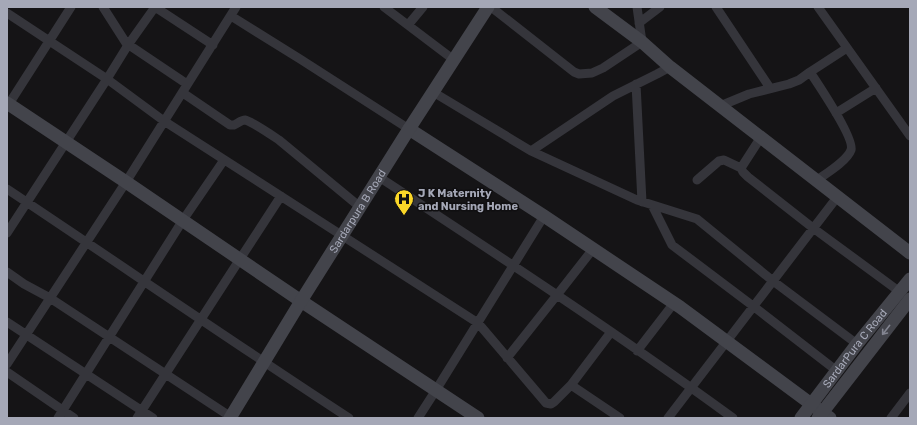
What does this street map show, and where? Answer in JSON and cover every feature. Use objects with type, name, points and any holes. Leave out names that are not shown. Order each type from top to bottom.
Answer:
[{"type":"street","points":[[71,7],[8,105],[66,142],[301,301],[478,418]]},
{"type":"street","points":[[103,7],[128,45],[230,125],[234,126],[246,120],[279,140],[360,207]]},
{"type":"street","points":[[7,233],[154,7],[213,45]]},
{"type":"street","points":[[384,7],[454,60]]},
{"type":"street","points":[[408,25],[423,7]]},
{"type":"street","name":"Sardarpura B Road","points":[[230,418],[360,207],[488,7]]},
{"type":"street","points":[[491,7],[578,74],[592,73],[603,68],[642,42]]},
{"type":"street","points":[[595,7],[642,42],[670,67],[910,253]]},
{"type":"street","points":[[637,7],[642,42]]},
{"type":"street","points":[[639,23],[660,7]]},
{"type":"street","points":[[716,7],[770,88]]},
{"type":"street","points":[[818,7],[910,136]]},
{"type":"street","points":[[7,364],[126,182],[213,45],[233,10],[300,59],[544,216],[674,303],[812,404],[824,416]]},
{"type":"street","points":[[7,13],[107,79],[164,121],[478,323],[548,404],[554,402],[571,385],[611,332]]},
{"type":"street","points":[[720,106],[750,94],[800,80],[848,48]]},
{"type":"street","points":[[531,151],[613,96],[670,67]]},
{"type":"street","points":[[810,72],[836,113],[852,145],[851,150],[843,160],[817,180]]},
{"type":"street","points":[[636,84],[642,202]]},
{"type":"street","points":[[836,113],[876,88]]},
{"type":"street","points":[[433,92],[531,151],[642,202],[697,220],[773,282],[857,344]]},
{"type":"street","points":[[741,168],[761,138]]},
{"type":"street","points":[[61,414],[182,220],[224,160]]},
{"type":"street","points":[[697,180],[719,161],[724,160],[741,168],[748,177],[813,228],[905,295]]},
{"type":"street","points":[[379,177],[514,265],[733,418]]},
{"type":"street","points":[[7,189],[348,418]]},
{"type":"street","points":[[139,414],[281,196]]},
{"type":"street","points":[[668,418],[838,196]]},
{"type":"street","points":[[652,205],[672,245],[837,371]]},
{"type":"street","points":[[418,418],[544,216]]},
{"type":"street","points":[[507,358],[593,249]]},
{"type":"street","points":[[7,272],[24,284],[50,298],[230,418]]},
{"type":"street","name":"SardarPura C Road","points":[[824,416],[905,295],[910,279]]},
{"type":"street","name":"SardarPura C Road","points":[[800,418],[857,344],[905,295]]},
{"type":"street","points":[[637,350],[674,303]]},
{"type":"street","points":[[7,322],[86,374],[139,414],[153,418]]},
{"type":"street","points":[[7,372],[61,414],[74,418]]},
{"type":"street","points":[[571,385],[620,418]]},
{"type":"street","points":[[891,418],[910,393]]},
{"type":"place","name":"J K Maternity and Nursing Home","points":[[404,216]]}]
